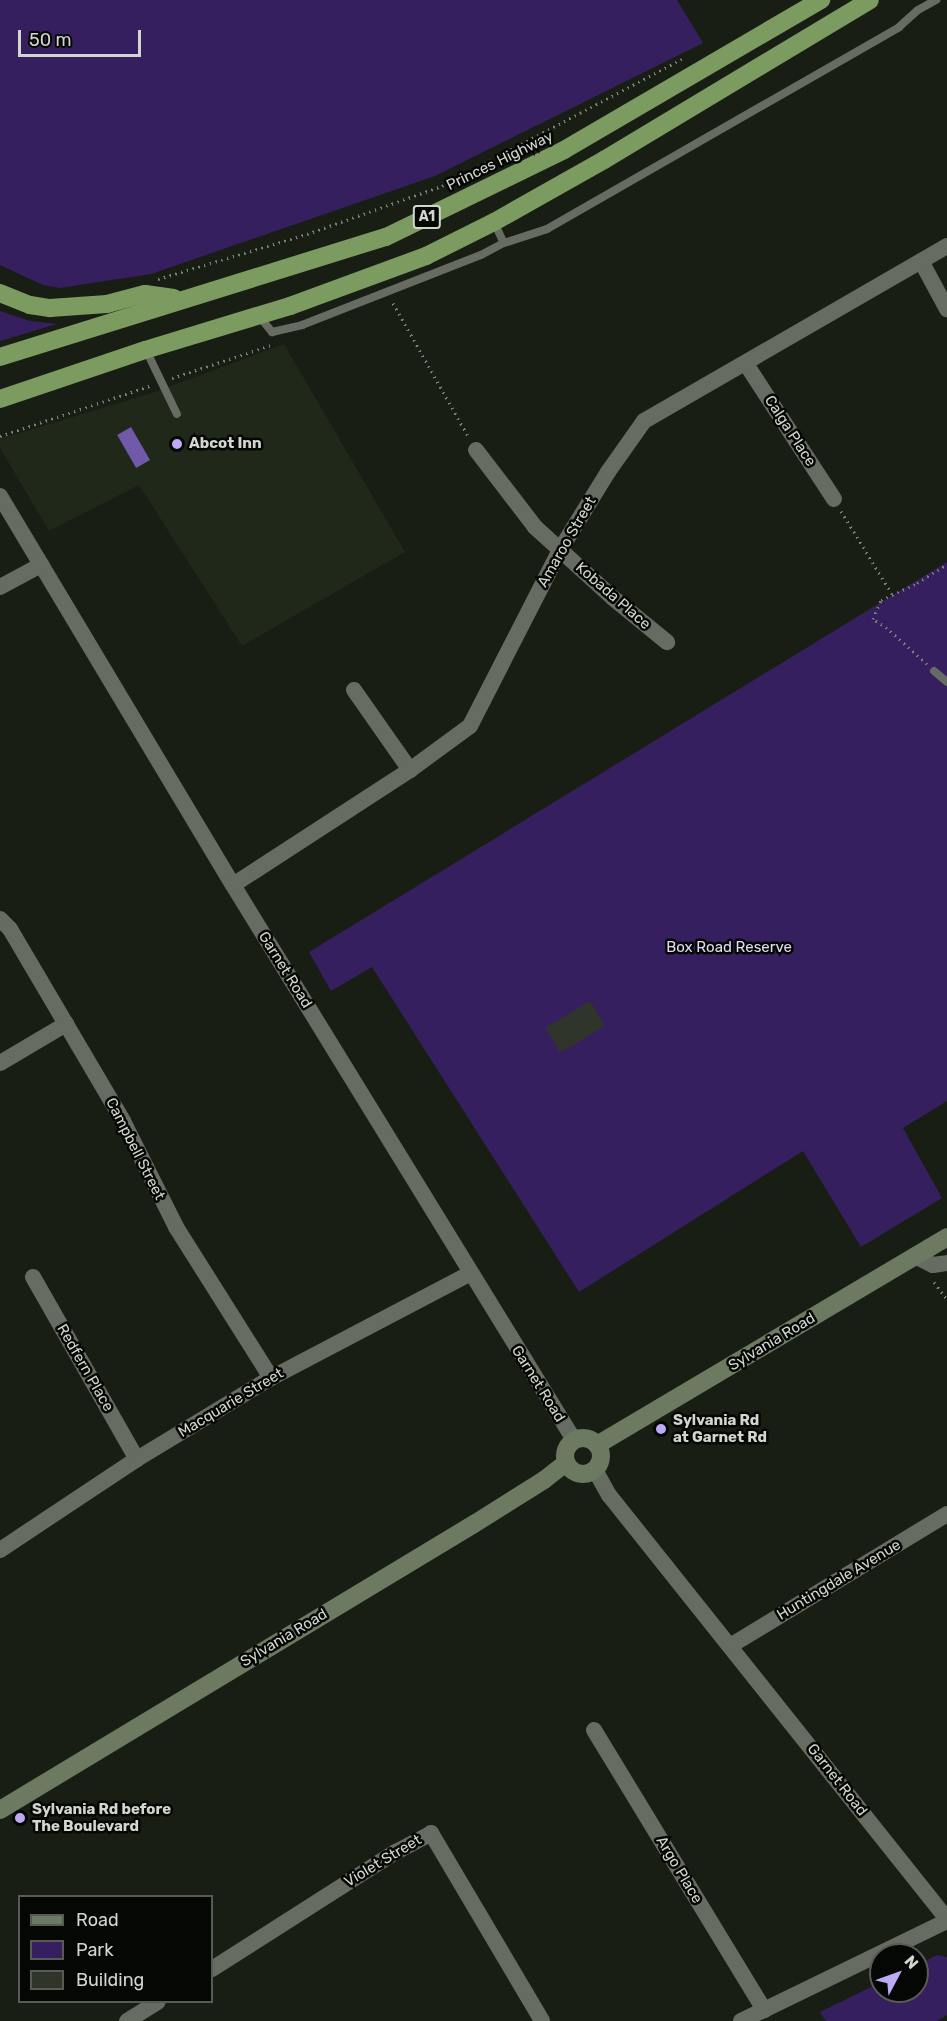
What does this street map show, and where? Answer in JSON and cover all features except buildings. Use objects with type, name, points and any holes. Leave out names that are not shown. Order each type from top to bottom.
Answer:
[{"type":"highway","name":"Princes Highway","points":[[0,357],[180,299],[386,237],[564,150],[821,0]]},
{"type":"highway","name":"A1","points":[[0,399],[145,350],[259,316],[426,256],[494,222],[614,154],[870,0]]},
{"type":"highway","points":[[0,293],[30,305],[58,309],[107,304],[145,294],[180,299]]},
{"type":"street","name":"Amaroo Street","points":[[233,885],[410,770],[470,726],[560,550],[608,472],[644,422],[947,246]]},
{"type":"street","points":[[921,261],[947,309]]},
{"type":"street","name":"Calga Place","points":[[746,364],[834,499]]},
{"type":"street","name":"Kobada Place","points":[[476,450],[535,527],[667,642]]},
{"type":"street","name":"Garnet Road","points":[[0,496],[233,885],[574,1440]]},
{"type":"street","points":[[0,587],[41,565]]},
{"type":"street","points":[[354,690],[410,770]]},
{"type":"street","name":"Campbell Street","points":[[0,919],[10,929],[123,1121],[176,1227],[271,1378]]},
{"type":"street","points":[[0,1063],[66,1024]]},
{"type":"street","name":"Sylvania Road","points":[[597,1445],[947,1237]]},
{"type":"street","points":[[915,1256],[933,1265],[947,1263]]},
{"type":"street","name":"Macquarie Street","points":[[0,1550],[136,1459],[271,1378],[471,1273]]},
{"type":"street","name":"Redfern Place","points":[[33,1277],[136,1459]]},
{"type":"street","points":[[586,1438],[597,1445],[601,1458],[595,1470],[579,1474],[566,1463],[565,1451],[574,1440],[586,1438]]},
{"type":"street","name":"Sylvania Road","points":[[0,1810],[474,1524],[544,1480],[566,1463]]},
{"type":"street","name":"Garnet Road","points":[[595,1470],[609,1495],[947,1920]]},
{"type":"street","name":"Huntingdale Avenue","points":[[730,1646],[947,1514]]},
{"type":"street","name":"Argo Place","points":[[594,1730],[764,2010]]},
{"type":"street","name":"Violet Street","points":[[213,1967],[396,1852],[431,1833],[542,2021]]},
{"type":"street","points":[[741,2021],[947,1920]]},
{"type":"street","points":[[127,2021],[154,2003]]},
{"type":"lane","points":[[259,316],[272,332],[302,325],[481,255],[504,243],[547,229],[603,199],[899,27],[918,10],[936,0]]},
{"type":"lane","points":[[494,222],[504,243]]},
{"type":"lane","points":[[145,350],[177,414]]},
{"type":"lane","points":[[934,671],[947,682]]},
{"type":"path","points":[[148,282],[308,234],[442,186],[686,57]]},
{"type":"path","points":[[387,292],[476,450]]},
{"type":"path","points":[[0,436],[277,343]]},
{"type":"path","points":[[834,499],[892,594]]},
{"type":"path","points":[[934,671],[887,628],[873,619],[881,600],[917,583],[947,564]]},
{"type":"shaded area","points":[[284,344],[405,552],[242,646],[139,485],[49,531],[0,448],[0,439],[152,393]]},
{"type":"shaded area","points":[[131,427],[150,460],[136,468],[117,435]]},
{"type":"green space","points":[[0,0],[677,0],[703,43],[435,176],[151,274],[60,288],[43,285],[0,265]]},
{"type":"green space","points":[[0,311],[30,321],[57,324],[0,341]]},
{"type":"green space","name":"Box Road Reserve","points":[[947,562],[947,1101],[903,1128],[942,1198],[861,1247],[803,1151],[579,1292],[372,967],[331,991],[309,952]]},
{"type":"green space","points":[[937,1955],[947,1957],[947,2015],[937,2021],[826,2021],[820,2012],[869,1988],[869,2003],[929,2003],[929,1959]]},
{"type":"place","name":"Abcot Inn","points":[[177,444]]},
{"type":"place","name":"Sylvania Rd at Garnet Rd","points":[[661,1429]]},
{"type":"place","name":"Sylvania Rd before The Boulevard","points":[[20,1818]]}]
